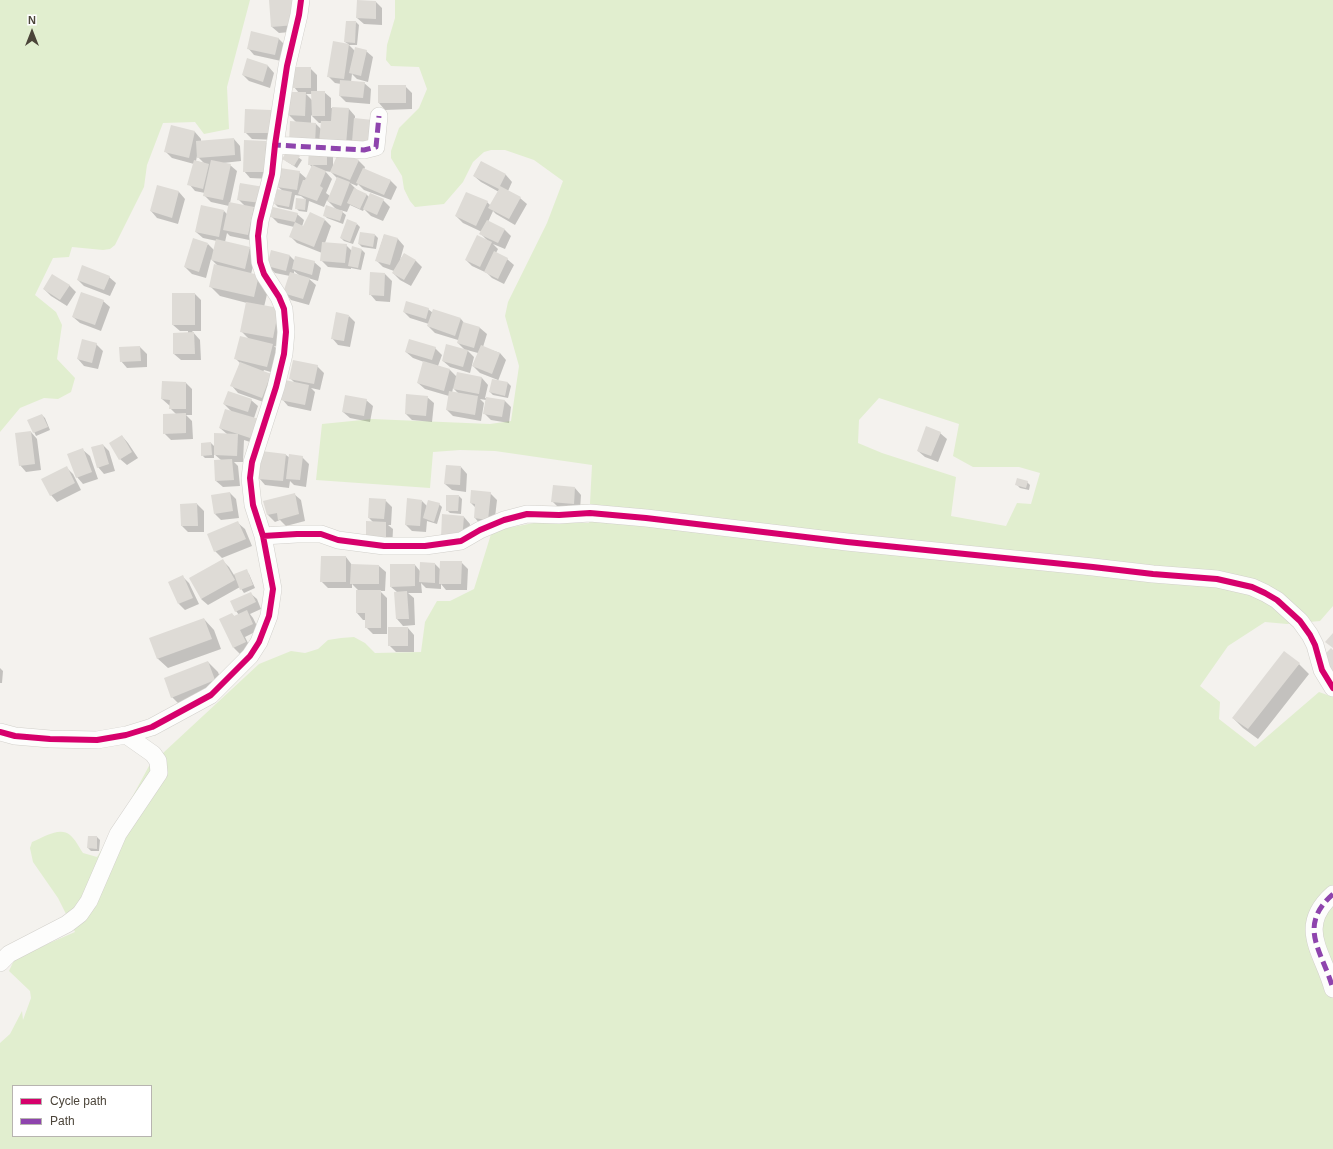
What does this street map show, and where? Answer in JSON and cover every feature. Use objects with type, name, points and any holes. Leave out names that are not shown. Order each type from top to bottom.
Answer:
[{"type":"street","points":[[0,732],[15,736],[50,739],[96,740],[126,735],[152,727],[211,695],[250,656],[259,642],[269,616],[273,589],[263,536],[253,505],[251,493],[252,462],[276,387],[284,354],[286,332],[284,309],[264,274],[260,262],[258,236],[260,221],[272,174],[287,66],[301,0]]},
{"type":"street","points":[[275,144],[364,150],[376,147],[379,116]]},
{"type":"street","points":[[263,536],[321,534],[338,540],[384,546],[425,546],[461,541],[480,530],[504,520],[527,514],[558,515],[590,513],[1195,579],[1217,579],[1252,587],[1277,600],[1300,622],[1310,635],[1315,645],[1322,670],[1333,688]]},
{"type":"street","points":[[0,963],[9,954],[68,924],[80,914],[89,901],[118,834],[159,773],[158,761],[153,754],[126,735]]},
{"type":"street","points":[[1333,894],[1320,907],[1314,923],[1314,932],[1316,944],[1333,989]]},
{"type":"green space","points":[[0,0],[250,0],[227,87],[229,129],[204,134],[195,122],[163,123],[147,165],[144,187],[115,245],[110,249],[103,250],[72,247],[69,257],[53,258],[35,295],[56,312],[62,325],[57,359],[75,378],[71,392],[58,399],[44,398],[20,408],[0,432]]},
{"type":"green space","points":[[395,0],[1333,0],[1333,606],[1320,621],[1287,624],[1265,622],[1228,646],[1200,686],[1220,702],[1219,719],[1255,747],[1319,692],[1333,697],[1333,1149],[0,1149],[0,1043],[10,1034],[22,1011],[23,1020],[31,998],[30,991],[9,971],[15,958],[75,932],[58,898],[33,862],[30,848],[32,842],[56,832],[66,833],[74,839],[83,853],[97,857],[116,827],[149,766],[259,664],[291,651],[305,653],[318,649],[328,640],[354,637],[365,643],[375,653],[421,652],[425,622],[437,601],[450,601],[474,589],[492,531],[544,521],[589,523],[592,465],[495,451],[460,450],[433,452],[430,488],[316,480],[322,424],[372,419],[490,424],[511,421],[519,366],[505,316],[508,302],[547,223],[563,181],[534,160],[505,150],[491,150],[484,152],[473,162],[463,182],[444,204],[415,207],[404,189],[402,176],[391,158],[391,151],[399,128],[419,108],[427,89],[419,67],[391,66],[386,60],[387,45],[395,18]],"holes":[[[879,398],[959,424],[953,456],[973,467],[1019,467],[1040,473],[1031,504],[1017,503],[1006,526],[951,516],[956,477],[882,453],[858,443],[859,420]]]},
{"type":"building","points":[[269,0],[292,0],[295,25],[271,27]]},
{"type":"building","points":[[357,0],[376,1],[376,19],[356,18]]},
{"type":"building","points":[[346,21],[356,21],[355,43],[344,42]]},
{"type":"building","points":[[251,31],[279,38],[275,55],[247,49]]},
{"type":"building","points":[[333,41],[349,44],[344,79],[327,77]]},
{"type":"building","points":[[355,47],[367,50],[361,76],[349,73]]},
{"type":"building","points":[[247,58],[268,65],[263,82],[242,75]]},
{"type":"building","points":[[293,67],[311,67],[311,88],[293,88]]},
{"type":"building","points":[[340,80],[365,82],[363,98],[339,96]]},
{"type":"building","points":[[378,85],[406,85],[406,103],[378,103]]},
{"type":"building","points":[[311,91],[325,91],[325,116],[312,116]]},
{"type":"building","points":[[288,92],[306,92],[305,116],[288,115]]},
{"type":"building","points":[[332,107],[349,108],[346,145],[319,143],[321,121],[331,121]]},
{"type":"building","points":[[245,109],[271,110],[270,133],[244,133]]},
{"type":"building","points":[[354,118],[373,120],[371,144],[352,142]]},
{"type":"building","points":[[290,121],[316,123],[315,143],[289,142]]},
{"type":"building","points":[[171,125],[195,131],[189,158],[164,152]]},
{"type":"building","points":[[234,138],[235,155],[197,158],[196,141]]},
{"type":"building","points":[[244,140],[266,141],[265,172],[243,172]]},
{"type":"building","points":[[288,149],[300,156],[294,166],[282,159]]},
{"type":"building","points":[[309,149],[327,149],[327,165],[308,165]]},
{"type":"building","points":[[339,151],[359,160],[350,180],[330,172]]},
{"type":"building","points":[[194,160],[209,164],[203,189],[187,185]]},
{"type":"building","points":[[211,160],[231,164],[223,200],[203,196]]},
{"type":"building","points":[[481,161],[506,174],[500,186],[521,197],[509,219],[488,208],[499,189],[473,176]]},
{"type":"building","points":[[312,165],[326,171],[320,186],[323,188],[317,201],[298,194],[303,180],[305,180]]},
{"type":"building","points":[[280,168],[300,171],[297,190],[277,187]]},
{"type":"building","points":[[363,168],[391,180],[384,195],[356,183]]},
{"type":"building","points":[[337,177],[350,182],[341,206],[327,201]]},
{"type":"building","points":[[240,183],[264,187],[261,203],[237,200]]},
{"type":"building","points":[[157,185],[179,191],[172,218],[150,211]]},
{"type":"building","points":[[354,188],[367,194],[360,209],[347,203]]},
{"type":"building","points":[[277,189],[292,192],[289,207],[274,204]]},
{"type":"building","points":[[466,192],[488,201],[476,226],[455,216]]},
{"type":"building","points":[[370,193],[384,199],[377,215],[363,209]]},
{"type":"building","points":[[296,198],[306,199],[305,210],[295,209]]},
{"type":"building","points":[[229,202],[254,207],[248,235],[223,230]]},
{"type":"building","points":[[201,205],[224,210],[219,237],[195,232]]},
{"type":"building","points":[[326,205],[343,211],[340,221],[323,216]]},
{"type":"building","points":[[273,207],[298,213],[295,222],[270,217]]},
{"type":"building","points":[[310,212],[325,219],[314,247],[289,237],[295,222],[303,226]]},
{"type":"building","points":[[347,219],[357,223],[350,242],[340,238]]},
{"type":"building","points":[[487,220],[505,229],[498,243],[479,234]]},
{"type":"building","points":[[360,232],[375,234],[373,247],[358,244]]},
{"type":"building","points":[[384,234],[398,238],[390,265],[375,261]]},
{"type":"building","points":[[477,235],[492,242],[480,267],[465,260]]},
{"type":"building","points":[[193,238],[208,243],[199,272],[184,267]]},
{"type":"building","points":[[216,239],[250,247],[245,269],[211,260]]},
{"type":"building","points":[[322,242],[347,244],[345,263],[320,261]]},
{"type":"building","points":[[352,246],[362,249],[358,268],[348,266]]},
{"type":"building","points":[[271,250],[290,255],[286,271],[267,266]]},
{"type":"building","points":[[494,251],[508,258],[498,279],[484,272]]},
{"type":"building","points":[[404,253],[416,260],[404,280],[392,273]]},
{"type":"building","points":[[295,256],[315,261],[312,275],[292,269]]},
{"type":"building","points":[[214,264],[259,275],[254,297],[209,287]]},
{"type":"building","points":[[82,265],[110,276],[104,290],[77,280]]},
{"type":"building","points":[[290,272],[310,278],[303,299],[283,293]]},
{"type":"building","points":[[370,272],[385,273],[384,296],[369,295]]},
{"type":"building","points":[[52,274],[70,285],[60,300],[43,289]]},
{"type":"building","points":[[81,292],[104,300],[95,325],[72,317]]},
{"type":"building","points":[[172,293],[195,293],[195,325],[172,325]]},
{"type":"building","points":[[406,301],[429,308],[426,319],[403,312]]},
{"type":"building","points":[[246,302],[279,308],[273,338],[240,332]]},
{"type":"building","points":[[433,309],[461,318],[455,336],[427,326]]},
{"type":"building","points":[[336,312],[349,315],[344,341],[331,339]]},
{"type":"building","points":[[463,322],[480,327],[474,348],[457,343]]},
{"type":"building","points":[[194,332],[195,354],[173,354],[173,333]]},
{"type":"building","points":[[240,336],[273,344],[267,367],[234,359]]},
{"type":"building","points":[[82,339],[97,343],[92,363],[77,359]]},
{"type":"building","points":[[409,339],[436,347],[432,360],[405,352]]},
{"type":"building","points":[[446,344],[468,350],[463,367],[442,361]]},
{"type":"building","points":[[481,345],[500,353],[492,374],[472,366]]},
{"type":"building","points":[[140,346],[141,361],[120,362],[119,347]]},
{"type":"building","points":[[293,360],[318,365],[314,384],[289,379]]},
{"type":"building","points":[[423,361],[450,369],[444,391],[417,383]]},
{"type":"building","points":[[240,362],[271,374],[262,398],[230,386]]},
{"type":"building","points":[[457,372],[482,377],[479,394],[453,389]]},
{"type":"building","points":[[492,379],[508,382],[505,396],[489,392]]},
{"type":"building","points":[[285,380],[309,385],[305,405],[280,400]]},
{"type":"building","points":[[162,381],[186,382],[186,409],[169,409],[170,400],[161,399]]},
{"type":"building","points":[[228,391],[252,399],[248,412],[223,404]]},
{"type":"building","points":[[449,391],[478,396],[475,415],[446,410]]},
{"type":"building","points":[[406,394],[428,396],[426,416],[405,414]]},
{"type":"building","points":[[345,395],[367,399],[364,416],[342,412]]},
{"type":"building","points":[[486,397],[505,400],[502,417],[483,414]]},
{"type":"building","points":[[225,409],[259,419],[253,439],[219,428]]},
{"type":"building","points":[[186,413],[186,433],[163,434],[163,414]]},
{"type":"building","points":[[42,414],[48,427],[33,433],[27,420]]},
{"type":"building","points":[[926,426],[941,432],[931,456],[917,451]]},
{"type":"building","points":[[31,431],[35,464],[19,466],[15,433]]},
{"type":"building","points":[[214,433],[238,434],[237,456],[214,455]]},
{"type":"building","points":[[122,435],[132,452],[119,460],[109,443]]},
{"type":"building","points":[[211,442],[212,455],[201,456],[201,443]]},
{"type":"building","points":[[103,444],[109,464],[97,468],[91,447]]},
{"type":"building","points":[[83,448],[92,472],[76,478],[67,454]]},
{"type":"building","points":[[261,451],[286,454],[283,481],[258,479]]},
{"type":"building","points":[[289,454],[303,456],[300,480],[286,479]]},
{"type":"building","points":[[232,459],[234,480],[215,481],[214,460]]},
{"type":"building","points":[[446,465],[461,466],[460,485],[444,484]]},
{"type":"building","points":[[67,466],[75,483],[50,496],[41,479]]},
{"type":"building","points":[[1017,478],[1028,481],[1026,488],[1015,485]]},
{"type":"building","points":[[553,485],[575,487],[574,504],[551,502]]},
{"type":"building","points":[[471,490],[491,492],[488,520],[474,518],[475,504],[470,503]]},
{"type":"building","points":[[230,492],[233,511],[214,514],[211,495]]},
{"type":"building","points":[[295,493],[299,514],[278,520],[277,513],[267,515],[263,501]]},
{"type":"building","points":[[446,495],[459,495],[458,511],[446,511]]},
{"type":"building","points":[[369,498],[386,499],[384,519],[368,518]]},
{"type":"building","points":[[407,498],[422,500],[420,526],[405,525]]},
{"type":"building","points":[[428,500],[440,503],[434,522],[423,518]]},
{"type":"building","points":[[197,503],[198,526],[181,526],[180,504]]},
{"type":"building","points":[[442,514],[464,516],[462,540],[441,538]]},
{"type":"building","points":[[238,521],[246,539],[214,552],[207,534]]},
{"type":"building","points":[[366,521],[386,522],[386,544],[366,543]]},
{"type":"building","points":[[321,556],[346,556],[346,582],[320,582]]},
{"type":"building","points":[[223,559],[235,580],[201,599],[189,578]]},
{"type":"building","points":[[440,561],[462,561],[461,584],[439,584]]},
{"type":"building","points":[[420,562],[435,563],[435,583],[419,582]]},
{"type":"building","points":[[351,564],[379,565],[379,584],[350,584]]},
{"type":"building","points":[[390,564],[415,564],[415,586],[390,587]]},
{"type":"building","points":[[247,569],[253,585],[240,590],[234,574]]},
{"type":"building","points":[[183,575],[193,598],[178,604],[168,582]]},
{"type":"building","points":[[356,590],[381,590],[381,628],[365,628],[365,613],[356,613]]},
{"type":"building","points":[[407,591],[409,619],[396,619],[394,592]]},
{"type":"building","points":[[251,592],[256,602],[235,612],[230,601]]},
{"type":"building","points":[[247,610],[253,624],[240,630],[246,642],[233,648],[219,619],[232,613],[234,616]]},
{"type":"building","points":[[204,618],[212,639],[157,659],[149,638]]},
{"type":"building","points":[[388,627],[408,627],[408,646],[388,646]]},
{"type":"building","points":[[1333,633],[1333,648],[1325,642]]},
{"type":"building","points":[[1331,648],[1333,650],[1333,674],[1319,660]]},
{"type":"building","points":[[1284,651],[1300,663],[1248,729],[1232,718]]},
{"type":"building","points":[[208,661],[215,680],[171,698],[164,678]]},
{"type":"building","points":[[88,836],[97,836],[97,849],[87,848]]},
{"type":"marked path","points":[[276,141],[275,145],[364,150],[376,147],[379,116]]},
{"type":"marked path","points":[[1333,894],[1322,906],[1316,918],[1314,929],[1315,940],[1333,989]]},
{"type":"cycle path","points":[[0,732],[15,736],[50,739],[97,740],[126,735],[152,727],[211,695],[250,656],[259,642],[269,616],[273,589],[263,536],[253,505],[250,478],[252,462],[276,387],[284,354],[286,332],[284,309],[279,297],[264,274],[260,262],[258,236],[260,221],[272,174],[287,66],[301,0]]},
{"type":"cycle path","points":[[263,536],[321,534],[338,540],[384,546],[425,546],[461,541],[480,530],[504,520],[527,514],[559,515],[590,513],[646,518],[847,542],[1153,574],[1217,579],[1252,587],[1265,593],[1277,600],[1300,621],[1315,645],[1322,670],[1333,688]]}]
